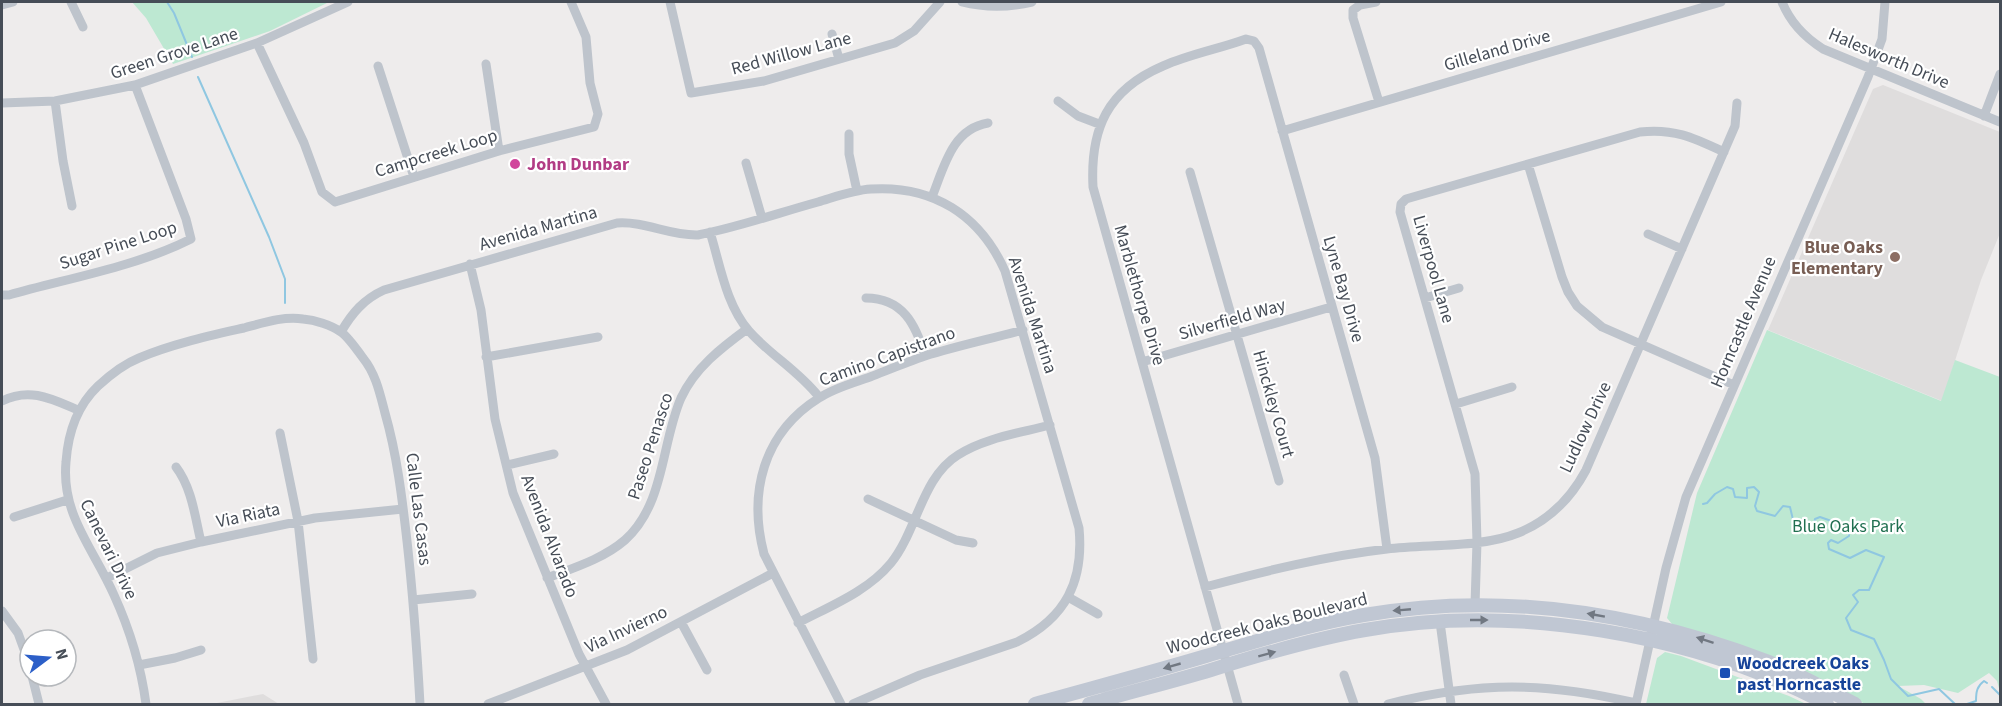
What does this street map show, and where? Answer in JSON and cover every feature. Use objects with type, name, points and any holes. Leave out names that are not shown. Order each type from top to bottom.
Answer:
[{"type":"main road","name":"Woodcreek Oaks Boulevard","points":[[1035,705],[1223,650],[1362,615],[1475,605],[1549,608],[1653,626],[1705,640],[1770,663],[1817,684],[1855,705]]},
{"type":"main road","name":"Woodcreek Oaks Boulevard","points":[[1089,705],[1227,664],[1317,640],[1366,630],[1440,622],[1507,620],[1553,624],[1650,641],[1743,667],[1791,686],[1827,705]]},
{"type":"street","points":[[2,5],[13,2]]},
{"type":"street","points":[[71,2],[83,27]]},
{"type":"street","name":"Green Grove Lane","points":[[2,103],[55,101],[135,85],[257,43],[348,2]]},
{"type":"street","name":"Campcreek Loop","points":[[257,43],[304,143],[322,192],[335,201],[499,151],[594,127],[598,114],[590,83],[586,37],[571,2]]},
{"type":"street","name":"Red Willow Lane","points":[[670,2],[691,93],[764,81],[895,43],[914,31],[940,2]]},
{"type":"street","points":[[962,2],[983,7],[1014,6],[1032,2]]},
{"type":"street","points":[[1376,2],[1360,5],[1353,10],[1353,18],[1379,102]]},
{"type":"street","name":"Gilleland Drive","points":[[1282,131],[1721,2]]},
{"type":"street","name":"Halesworth Drive","points":[[1782,2],[1795,25],[1814,44],[2001,122]]},
{"type":"street","name":"Horncastle Avenue","points":[[1650,641],[1666,568],[1686,497],[1871,69],[1882,39],[1885,2]]},
{"type":"street","points":[[832,34],[839,59]]},
{"type":"street","name":"Marblethorpe Drive","points":[[1238,705],[1093,187],[1092,156],[1099,124],[1127,88],[1150,72],[1178,60],[1246,39],[1254,41]]},
{"type":"street","name":"Lyne Bay Drive","points":[[1254,41],[1259,48],[1375,459],[1387,549]]},
{"type":"street","points":[[486,64],[499,151]]},
{"type":"street","points":[[378,66],[414,177]]},
{"type":"street","points":[[1984,116],[2001,74]]},
{"type":"street","name":"Sugar Pine Loop","points":[[2,295],[124,264],[175,247],[191,238],[186,219],[135,85]]},
{"type":"street","points":[[1058,100],[1078,116],[1099,124]]},
{"type":"street","points":[[55,101],[63,162],[72,206]]},
{"type":"street","name":"Ludlow Drive","points":[[1205,587],[1300,564],[1387,549],[1502,539],[1528,528],[1551,513],[1571,494],[1586,470],[1735,126],[1737,103]]},
{"type":"street","points":[[932,197],[949,153],[956,142],[969,130],[988,123]]},
{"type":"street","name":"Liverpool Lane","points":[[1475,605],[1477,542],[1475,474],[1400,212],[1401,204],[1406,199],[1626,135],[1653,130],[1678,132],[1724,152]]},
{"type":"street","points":[[849,134],[849,154],[857,191]]},
{"type":"street","points":[[746,163],[762,218]]},
{"type":"street","points":[[1528,164],[1562,277],[1577,306],[1602,327],[1734,385]]},
{"type":"street","name":"Hinckley Court","points":[[1190,172],[1279,482]]},
{"type":"street","name":"Avenida Martina","points":[[341,332],[356,309],[373,295],[396,285],[616,224],[639,224],[687,235],[710,232],[869,189],[898,189],[932,197],[943,201],[967,218],[990,243],[1005,271],[1079,528],[1079,562],[1068,597],[1051,620],[1031,635],[1017,642],[920,675],[853,705]]},
{"type":"street","points":[[710,232],[725,285],[747,329],[803,379],[819,398]]},
{"type":"street","points":[[1648,234],[1682,249]]},
{"type":"street","name":"Avenida Alvarado","points":[[470,264],[478,296],[495,419],[513,493],[585,667],[606,705]]},
{"type":"street","points":[[1425,298],[1459,288]]},
{"type":"street","points":[[866,298],[886,300],[901,309],[912,322],[920,337],[925,356]]},
{"type":"street","name":"Silverfield Way","points":[[1142,362],[1331,308]]},
{"type":"street","name":"Canevari Drive","points":[[146,705],[139,665],[123,614],[67,500],[66,453],[78,410],[96,387],[124,366],[139,358],[179,345],[282,318],[319,322],[341,332]]},
{"type":"street","name":"Paseo Penasco","points":[[547,578],[608,553],[636,528],[652,498],[682,397],[694,376],[706,362],[747,329]]},
{"type":"street","name":"Camino Capistrano","points":[[841,705],[773,573],[764,554],[759,534],[757,510],[759,483],[778,437],[795,417],[819,398],[925,356],[1023,330]]},
{"type":"street","name":"Calle Las Casas","points":[[341,332],[365,359],[378,387],[395,448],[413,600],[420,705]]},
{"type":"street","points":[[486,357],[598,337]]},
{"type":"street","points":[[1456,404],[1512,387]]},
{"type":"street","points":[[2,401],[16,395],[35,394],[78,410]]},
{"type":"street","points":[[798,623],[854,594],[875,579],[891,563],[915,522],[934,479],[957,455],[989,442],[1050,425]]},
{"type":"street","points":[[280,433],[298,521],[313,659]]},
{"type":"street","points":[[507,465],[554,454]]},
{"type":"street","points":[[176,467],[189,493],[201,542]]},
{"type":"street","points":[[868,499],[956,540],[973,543]]},
{"type":"street","points":[[14,517],[67,500]]},
{"type":"street","name":"Via Riata","points":[[106,578],[157,553],[201,542],[298,521],[403,509]]},
{"type":"street","name":"Via Invierno","points":[[488,705],[627,650],[773,573]]},
{"type":"street","points":[[413,600],[472,594]]},
{"type":"street","points":[[1068,597],[1098,614]]},
{"type":"street","points":[[2,611],[18,633]]},
{"type":"street","points":[[681,622],[706,670]]},
{"type":"street","points":[[1440,622],[1451,705]]},
{"type":"street","points":[[1388,705],[1449,690],[1521,686],[1559,688],[1636,704],[1650,641]]},
{"type":"street","points":[[139,665],[201,650]]},
{"type":"street","points":[[1344,675],[1354,705]]},
{"type":"street","points":[[35,688],[39,705]]},
{"type":"shaded area","name":"Blue Oaks Elementary","points":[[1883,85],[2000,132],[2000,233],[1981,280],[1942,401],[1768,330],[1873,89]]},
{"type":"shaded area","points":[[263,694],[279,704],[212,704]]},
{"type":"green space","points":[[132,2],[329,2],[270,31],[173,64],[146,18]]},
{"type":"green space","name":"Blue Oaks Park","points":[[1767,330],[1941,401],[1955,360],[2000,377],[2000,692],[1997,681],[1989,673],[1958,693],[1924,685],[1898,686],[1926,704],[1865,704],[1810,674],[1672,624],[1667,618],[1697,493]]},
{"type":"green space","points":[[1665,652],[1806,704],[1646,704],[1657,658]]},
{"type":"waterway","points":[[167,2],[174,13],[192,57]]},
{"type":"waterway","points":[[198,77],[269,237],[285,279],[285,303]]},
{"type":"waterway","points":[[1703,504],[1727,487],[1733,489],[1735,497],[1747,498],[1747,488],[1754,487],[1759,492],[1755,506],[1757,511],[1775,516],[1783,506],[1790,507],[1794,524],[1810,531],[1815,519],[1820,517],[1840,524],[1849,531],[1849,536],[1838,543],[1831,540],[1828,543],[1829,549],[1850,558],[1866,550],[1884,557],[1869,590],[1859,590],[1853,595],[1858,602],[1846,618],[1851,630],[1874,639],[1891,679],[1908,696],[1939,689],[1955,704]]},
{"type":"waterway","points":[[1967,704],[1976,701],[1978,687],[1984,681],[1987,683]]},
{"type":"waterway","points":[[1992,687],[2000,695]]},
{"type":"place","name":"John Dunbar","points":[[515,164]]},
{"type":"place","name":"Blue Oaks Elementary","points":[[1895,257]]},
{"type":"place","name":"Woodcreek Oaks past Horncastle","points":[[1725,673]]}]
